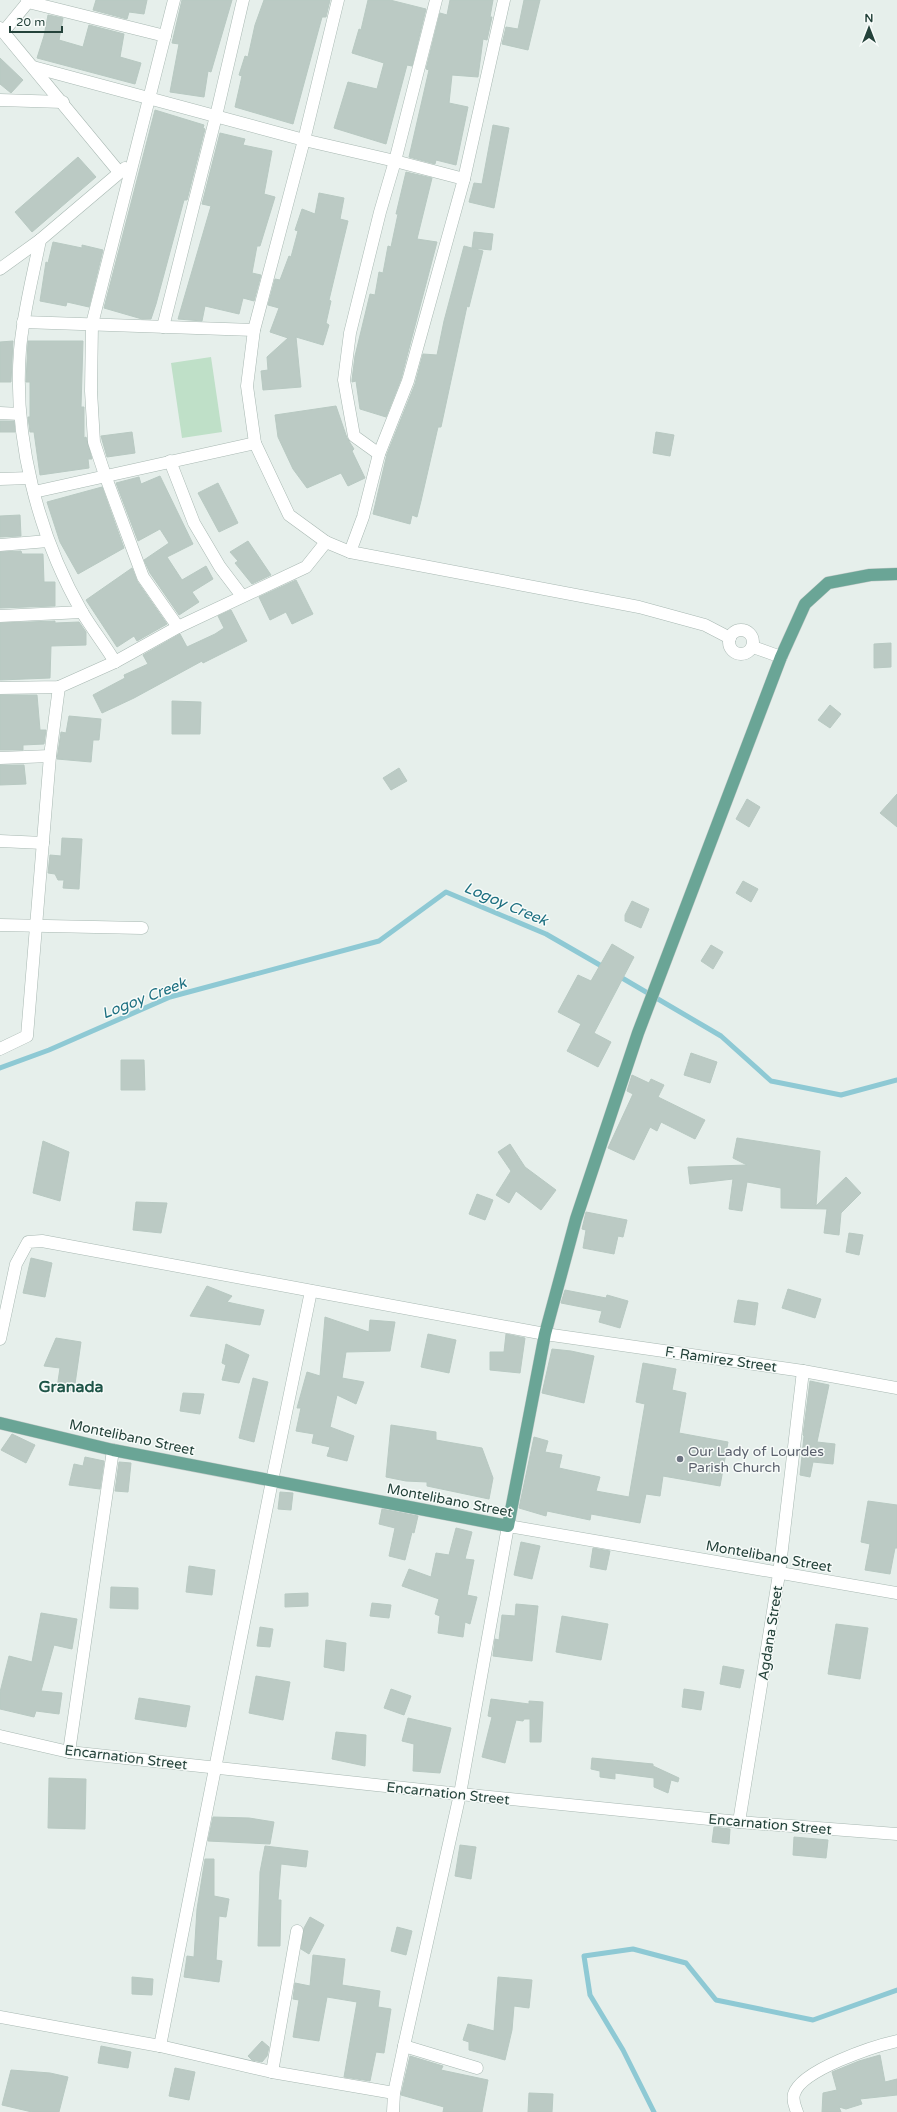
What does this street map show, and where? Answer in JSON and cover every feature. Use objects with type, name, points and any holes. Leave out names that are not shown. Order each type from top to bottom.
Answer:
[{"type":"main road","points":[[508,1526],[545,1334],[576,1219],[638,1033],[781,657],[804,604],[828,583],[870,575],[897,574]]},
{"type":"main road","name":"Montelibano Street","points":[[0,1423],[113,1450],[508,1526]]},
{"type":"street","points":[[174,0],[150,98],[132,161],[92,324],[91,391],[94,442],[105,475],[144,577],[178,627]]},
{"type":"street","points":[[163,327],[216,116],[243,0]]},
{"type":"street","points":[[338,0],[304,140],[254,330],[247,386],[255,443],[289,515],[326,542],[350,552],[639,607],[705,625],[730,638],[733,633],[741,630],[748,631],[754,640],[753,647],[781,657]]},
{"type":"street","points":[[379,454],[354,436],[344,380],[350,333],[380,212],[395,161],[436,0]]},
{"type":"street","points":[[350,552],[363,517],[379,454],[408,381],[464,179],[504,0]]},
{"type":"street","points":[[119,172],[63,102],[2,30],[27,1],[165,36]]},
{"type":"street","points":[[33,67],[304,140],[464,179]]},
{"type":"street","points":[[0,100],[63,102]]},
{"type":"street","points":[[1,267],[40,240],[132,161]]},
{"type":"street","points":[[40,240],[23,322],[20,351],[20,414],[30,478],[48,541],[82,612],[115,662]]},
{"type":"street","points":[[23,322],[254,330]]},
{"type":"street","points":[[0,413],[20,414]]},
{"type":"street","points":[[34,492],[105,475],[255,443]]},
{"type":"street","points":[[170,462],[194,523],[220,567],[242,596]]},
{"type":"street","points":[[0,479],[30,478]]},
{"type":"street","points":[[0,545],[48,541]]},
{"type":"street","points":[[0,688],[59,686],[115,662],[178,627],[306,566],[326,542]]},
{"type":"street","points":[[0,616],[82,612]]},
{"type":"street","points":[[0,1049],[26,1036],[50,756],[59,686]]},
{"type":"street","points":[[0,758],[50,756]]},
{"type":"street","points":[[0,842],[43,843]]},
{"type":"street","points":[[0,925],[142,928]]},
{"type":"street","name":"F. Ramirez Street","points":[[0,1339],[16,1264],[28,1242],[42,1241],[545,1334],[802,1371],[897,1388]]},
{"type":"street","points":[[160,2046],[311,1291]]},
{"type":"street","name":"Agdana Street","points":[[739,1822],[779,1574],[802,1371]]},
{"type":"street","points":[[68,1752],[113,1450]]},
{"type":"street","points":[[393,2112],[394,2094],[404,2046],[460,1794],[508,1526]]},
{"type":"street","name":"Montelibano Street","points":[[508,1526],[779,1574],[897,1593]]},
{"type":"street","name":"Encarnation Street","points":[[0,1736],[68,1752],[739,1822],[897,1834]]},
{"type":"street","points":[[272,2072],[297,1931]]},
{"type":"street","points":[[0,2017],[160,2046],[272,2072],[394,2094]]},
{"type":"street","points":[[797,2112],[793,2101],[799,2085],[829,2064],[881,2045],[897,2041]]},
{"type":"street","points":[[404,2046],[477,2068]]},
{"type":"green space","points":[[211,357],[222,432],[182,438],[171,363]]},
{"type":"building","points":[[96,0],[147,0],[144,14],[129,12],[127,19],[93,10]]},
{"type":"building","points":[[182,0],[232,0],[211,72],[208,71],[204,97],[170,92],[179,44],[172,43]]},
{"type":"building","points":[[264,0],[330,0],[326,17],[322,17],[293,124],[235,107],[242,76],[239,75],[245,56],[248,57],[255,25]]},
{"type":"building","points":[[368,0],[390,0],[426,9],[412,66],[407,65],[386,144],[334,128],[348,82],[377,89],[384,63],[352,53],[359,29],[361,30]]},
{"type":"building","points":[[450,0],[493,0],[490,17],[492,17],[487,40],[483,39],[478,77],[452,75],[449,103],[468,107],[456,165],[436,160],[435,164],[409,157],[429,70],[426,69],[440,13],[447,15]]},
{"type":"building","points":[[524,0],[540,0],[528,50],[502,44],[506,27],[518,29]]},
{"type":"building","points":[[48,15],[63,18],[59,40],[83,47],[89,25],[124,34],[120,57],[141,63],[135,84],[37,58],[44,36]]},
{"type":"building","points":[[0,58],[23,80],[11,93],[0,84]]},
{"type":"building","points":[[155,110],[204,125],[203,128],[205,129],[187,200],[184,200],[156,304],[151,319],[142,319],[104,308]]},
{"type":"building","points":[[493,125],[509,128],[494,208],[469,202],[474,183],[482,184]]},
{"type":"building","points":[[220,133],[245,139],[243,145],[272,151],[264,194],[275,197],[260,246],[257,246],[252,273],[261,275],[254,301],[243,298],[239,314],[205,306],[202,321],[178,319],[211,206],[202,204]]},
{"type":"building","points":[[78,157],[96,177],[32,232],[15,212]]},
{"type":"building","points":[[406,172],[432,178],[417,239],[437,242],[401,379],[386,417],[360,409],[356,381],[352,382],[352,380],[355,356],[370,294],[375,295],[379,272],[383,273],[388,246],[391,247],[398,214],[396,214]]},
{"type":"building","points":[[319,193],[344,198],[340,219],[348,221],[329,300],[331,301],[326,323],[329,325],[323,345],[296,337],[301,387],[263,390],[261,371],[268,370],[267,357],[288,338],[270,332],[279,308],[268,305],[275,279],[280,280],[289,256],[291,257],[298,231],[295,230],[302,209],[315,214]]},
{"type":"building","points":[[474,232],[493,234],[491,250],[472,248]]},
{"type":"building","points":[[53,242],[82,248],[82,245],[103,250],[89,307],[67,302],[66,306],[40,301],[46,262],[48,263]]},
{"type":"building","points":[[464,246],[483,251],[469,307],[467,306],[441,427],[438,427],[417,517],[412,515],[410,524],[373,514],[387,454],[415,384],[423,354],[437,355],[444,321]]},
{"type":"building","points":[[13,341],[11,382],[0,382],[0,342]]},
{"type":"building","points":[[28,341],[83,341],[81,407],[84,407],[84,438],[86,437],[92,459],[88,459],[89,468],[40,475],[34,432],[30,432],[28,417],[30,417],[30,382],[26,382]]},
{"type":"building","points":[[336,406],[347,438],[354,449],[352,451],[365,478],[348,486],[341,473],[307,488],[293,469],[278,437],[275,415]]},
{"type":"building","points":[[0,421],[14,421],[15,432],[0,432]]},
{"type":"building","points":[[132,432],[135,453],[107,457],[101,436]]},
{"type":"building","points":[[656,432],[674,435],[670,456],[653,453]]},
{"type":"building","points":[[160,476],[193,544],[167,557],[182,580],[206,566],[213,579],[192,592],[199,602],[179,615],[150,573],[144,560],[169,543],[160,529],[138,541],[116,483],[139,477],[141,484]]},
{"type":"building","points":[[218,483],[238,523],[219,532],[198,493]]},
{"type":"building","points":[[102,487],[124,548],[78,574],[60,542],[47,502]]},
{"type":"building","points":[[20,515],[21,536],[0,537],[0,516]]},
{"type":"building","points":[[248,541],[271,575],[252,584],[235,563],[238,561],[230,552]]},
{"type":"building","points":[[21,551],[22,554],[43,554],[44,582],[55,582],[55,606],[0,608],[0,552]]},
{"type":"building","points":[[132,568],[137,581],[167,624],[137,641],[134,636],[117,647],[86,600]]},
{"type":"building","points":[[296,580],[313,614],[292,624],[286,612],[270,620],[259,597]]},
{"type":"building","points":[[231,610],[247,641],[203,663],[202,661],[134,698],[102,713],[93,695],[125,678],[124,675],[148,664],[143,655],[180,634],[187,647],[215,634],[224,628],[218,616]]},
{"type":"building","points":[[55,621],[55,623],[79,622],[86,632],[86,645],[51,646],[50,678],[0,680],[0,623]]},
{"type":"building","points":[[891,643],[891,667],[874,668],[874,644]]},
{"type":"building","points":[[0,695],[37,695],[40,730],[46,730],[44,744],[23,745],[23,750],[0,750]]},
{"type":"building","points":[[172,701],[201,702],[200,734],[172,734]]},
{"type":"building","points":[[830,705],[841,714],[830,728],[818,720]]},
{"type":"building","points":[[69,716],[101,719],[99,740],[93,740],[91,762],[57,759],[61,732],[66,733]]},
{"type":"building","points":[[0,765],[24,765],[26,784],[0,785]]},
{"type":"building","points":[[399,768],[407,781],[391,790],[383,778]]},
{"type":"building","points":[[897,794],[897,827],[880,813]]},
{"type":"building","points":[[747,799],[760,807],[749,827],[736,819]]},
{"type":"building","points":[[62,838],[82,839],[79,889],[63,888],[64,880],[58,880],[55,874],[48,873],[50,855],[61,856]]},
{"type":"building","points":[[743,881],[758,889],[751,902],[736,893]]},
{"type":"building","points":[[632,901],[649,909],[641,928],[625,921],[625,915]]},
{"type":"building","points":[[612,944],[634,957],[594,1033],[611,1042],[598,1067],[567,1051],[581,1024],[558,1012],[578,975],[591,981]]},
{"type":"building","points":[[711,945],[723,952],[713,969],[701,961]]},
{"type":"building","points":[[691,1053],[717,1062],[710,1083],[684,1075]]},
{"type":"building","points":[[121,1060],[144,1060],[145,1090],[121,1090]]},
{"type":"building","points":[[632,1075],[649,1083],[651,1079],[664,1085],[658,1097],[705,1120],[695,1139],[661,1122],[657,1131],[650,1127],[634,1160],[608,1148],[633,1094],[627,1091]]},
{"type":"building","points":[[737,1138],[820,1151],[816,1206],[846,1177],[861,1193],[841,1213],[839,1235],[824,1233],[827,1209],[781,1208],[781,1188],[747,1182],[742,1211],[729,1209],[733,1179],[690,1184],[688,1167],[747,1165],[733,1158]]},
{"type":"building","points":[[43,1141],[69,1152],[60,1201],[33,1193]]},
{"type":"building","points":[[510,1144],[525,1167],[556,1190],[541,1210],[516,1191],[509,1203],[496,1195],[511,1171],[498,1152]]},
{"type":"building","points":[[477,1194],[493,1200],[485,1220],[469,1214]]},
{"type":"building","points":[[136,1202],[167,1203],[161,1233],[133,1230]]},
{"type":"building","points":[[586,1212],[627,1220],[623,1237],[618,1236],[614,1254],[583,1248],[586,1230],[582,1229]]},
{"type":"building","points":[[849,1233],[863,1235],[859,1255],[846,1252]]},
{"type":"building","points":[[31,1258],[52,1263],[45,1297],[23,1293]]},
{"type":"building","points":[[207,1286],[232,1296],[227,1302],[264,1310],[260,1325],[190,1316]]},
{"type":"building","points":[[788,1289],[821,1299],[815,1318],[782,1308]]},
{"type":"building","points":[[565,1290],[606,1298],[607,1295],[628,1301],[620,1328],[599,1322],[602,1311],[561,1303]]},
{"type":"building","points":[[738,1300],[758,1303],[755,1325],[734,1322]]},
{"type":"building","points":[[325,1317],[369,1332],[370,1320],[395,1322],[390,1351],[346,1352],[342,1378],[364,1382],[356,1404],[337,1395],[330,1427],[354,1436],[347,1461],[327,1456],[330,1447],[312,1443],[314,1434],[296,1431],[301,1408],[297,1408],[307,1372],[320,1376]]},
{"type":"building","points":[[428,1334],[456,1340],[449,1373],[421,1367]]},
{"type":"building","points":[[506,1334],[525,1338],[520,1373],[490,1370],[490,1352],[504,1352]]},
{"type":"building","points":[[56,1338],[81,1342],[74,1391],[57,1388],[60,1368],[44,1366]]},
{"type":"building","points":[[226,1344],[249,1355],[239,1383],[222,1380],[226,1365],[222,1363]]},
{"type":"building","points":[[552,1349],[594,1356],[584,1403],[542,1393]]},
{"type":"building","points":[[643,1363],[676,1369],[672,1390],[686,1393],[679,1433],[728,1442],[720,1486],[663,1476],[660,1496],[646,1494],[640,1523],[591,1514],[590,1520],[547,1511],[546,1516],[519,1508],[534,1437],[548,1441],[545,1452],[562,1455],[559,1468],[600,1477],[596,1491],[629,1497],[645,1404],[636,1402]]},
{"type":"building","points":[[253,1378],[268,1382],[254,1442],[239,1438]]},
{"type":"building","points":[[810,1381],[829,1385],[817,1442],[835,1444],[833,1464],[813,1462],[810,1477],[800,1475],[803,1435]]},
{"type":"building","points":[[183,1393],[204,1394],[200,1414],[180,1411]]},
{"type":"building","points":[[391,1425],[436,1432],[436,1440],[482,1448],[493,1478],[489,1499],[427,1486],[427,1482],[406,1481],[386,1477]]},
{"type":"building","points":[[12,1434],[35,1445],[26,1463],[1,1450]]},
{"type":"building","points":[[85,1457],[104,1461],[100,1489],[69,1485],[74,1464],[83,1466]]},
{"type":"building","points":[[119,1462],[131,1463],[128,1492],[115,1491]]},
{"type":"building","points":[[280,1492],[293,1493],[291,1510],[278,1509]]},
{"type":"building","points":[[868,1501],[897,1505],[897,1548],[895,1548],[890,1574],[865,1570],[870,1544],[861,1542]]},
{"type":"building","points":[[382,1509],[418,1516],[414,1533],[412,1532],[405,1560],[389,1556],[395,1528],[379,1524]]},
{"type":"building","points":[[456,1528],[472,1532],[465,1559],[474,1560],[467,1595],[477,1597],[470,1624],[465,1622],[463,1637],[438,1633],[440,1616],[435,1614],[439,1599],[402,1586],[409,1569],[431,1577],[436,1553],[449,1555]]},
{"type":"building","points":[[521,1542],[540,1546],[532,1579],[514,1575]]},
{"type":"building","points":[[593,1548],[610,1551],[606,1570],[590,1567]]},
{"type":"building","points":[[189,1566],[215,1570],[212,1595],[186,1592]]},
{"type":"building","points":[[111,1587],[138,1588],[138,1609],[110,1608]]},
{"type":"building","points":[[308,1593],[308,1606],[285,1607],[285,1594]]},
{"type":"building","points":[[372,1603],[391,1605],[389,1618],[370,1616]]},
{"type":"building","points":[[516,1604],[538,1606],[532,1661],[493,1656],[495,1639],[499,1640],[502,1615],[515,1616]]},
{"type":"building","points":[[41,1613],[77,1619],[72,1649],[54,1645],[41,1691],[62,1693],[59,1714],[36,1711],[34,1717],[0,1709],[0,1692],[9,1656],[32,1662]]},
{"type":"building","points":[[562,1616],[608,1624],[601,1660],[556,1652]]},
{"type":"building","points":[[836,1624],[868,1628],[860,1679],[828,1674]]},
{"type":"building","points":[[260,1627],[273,1629],[270,1647],[257,1646]]},
{"type":"building","points":[[326,1640],[346,1643],[344,1671],[324,1667]]},
{"type":"building","points":[[723,1666],[744,1670],[740,1688],[720,1684]]},
{"type":"building","points":[[256,1676],[290,1682],[283,1720],[249,1713]]},
{"type":"building","points":[[391,1689],[411,1696],[404,1715],[384,1708]]},
{"type":"building","points":[[684,1689],[704,1692],[701,1710],[682,1707]]},
{"type":"building","points":[[139,1698],[190,1706],[186,1727],[135,1719]]},
{"type":"building","points":[[491,1699],[529,1704],[529,1701],[543,1702],[541,1742],[530,1742],[530,1719],[524,1719],[523,1721],[516,1720],[505,1763],[482,1757],[492,1717],[488,1716]]},
{"type":"building","points":[[408,1718],[451,1728],[440,1773],[413,1771],[414,1744],[402,1741]]},
{"type":"building","points":[[336,1732],[366,1735],[365,1766],[332,1759]]},
{"type":"building","points":[[592,1758],[653,1764],[653,1766],[679,1778],[678,1782],[671,1780],[668,1793],[654,1787],[654,1778],[615,1773],[615,1779],[600,1777],[600,1771],[591,1769]]},
{"type":"building","points":[[49,1778],[86,1779],[85,1829],[48,1828]]},
{"type":"building","points":[[213,1817],[249,1818],[274,1822],[270,1844],[208,1841]]},
{"type":"building","points":[[714,1827],[730,1829],[729,1844],[712,1842]]},
{"type":"building","points":[[794,1837],[828,1840],[826,1858],[793,1855]]},
{"type":"building","points":[[460,1845],[476,1847],[471,1879],[455,1876]]},
{"type":"building","points":[[265,1846],[308,1851],[306,1867],[281,1864],[278,1900],[281,1900],[280,1946],[258,1946],[260,1872]]},
{"type":"building","points":[[205,1859],[214,1859],[214,1896],[229,1899],[226,1917],[219,1916],[216,1960],[222,1961],[219,1982],[184,1977],[187,1956],[194,1957],[197,1909]]},
{"type":"building","points":[[310,1917],[324,1925],[309,1954],[301,1949],[304,1928]]},
{"type":"building","points":[[397,1927],[412,1931],[406,1955],[391,1951]]},
{"type":"building","points":[[313,1955],[345,1959],[342,1985],[380,1991],[378,2007],[391,2009],[384,2053],[376,2052],[370,2081],[344,2077],[357,2002],[327,1997],[319,2041],[293,2037],[299,2000],[293,1999],[295,1983],[310,1986]]},
{"type":"building","points":[[132,1977],[153,1979],[152,1995],[132,1994]]},
{"type":"building","points":[[498,1977],[532,1980],[529,2008],[514,2006],[512,2030],[505,2060],[469,2050],[469,2042],[463,2040],[468,2024],[494,2031]]},
{"type":"building","points":[[262,2041],[269,2047],[267,2056],[262,2062],[252,2060],[248,2056]]},
{"type":"building","points":[[101,2046],[131,2052],[128,2068],[98,2063]]},
{"type":"building","points":[[880,2055],[885,2082],[897,2079],[897,2095],[860,2099],[862,2104],[846,2109],[839,2107],[841,2112],[822,2112],[823,2093],[837,2090],[832,2072],[859,2061]]},
{"type":"building","points":[[410,2056],[443,2066],[441,2070],[488,2080],[482,2112],[443,2112],[444,2107],[401,2095]]},
{"type":"building","points":[[175,2068],[195,2072],[189,2100],[169,2096]]},
{"type":"building","points":[[11,2070],[50,2073],[68,2077],[59,2112],[32,2112],[2,2105]]},
{"type":"building","points":[[529,2093],[553,2094],[552,2112],[528,2112]]},
{"type":"waterway","name":"Logoy Creek","points":[[0,1068],[49,1050],[170,997],[379,941],[446,892],[546,934],[605,968]]},
{"type":"waterway","name":"Logoy Creek","points":[[617,975],[721,1036],[771,1081],[841,1095],[897,1080]]},
{"type":"waterway","points":[[654,2112],[623,2050],[590,1995],[584,1956],[633,1949],[686,1963],[716,2000],[813,2020],[897,1990]]},
{"type":"place","name":"Our Lady of Lourdes Parish Church","points":[[680,1459]]},
{"type":"district","name":"Granada","points":[[71,1386]]}]
